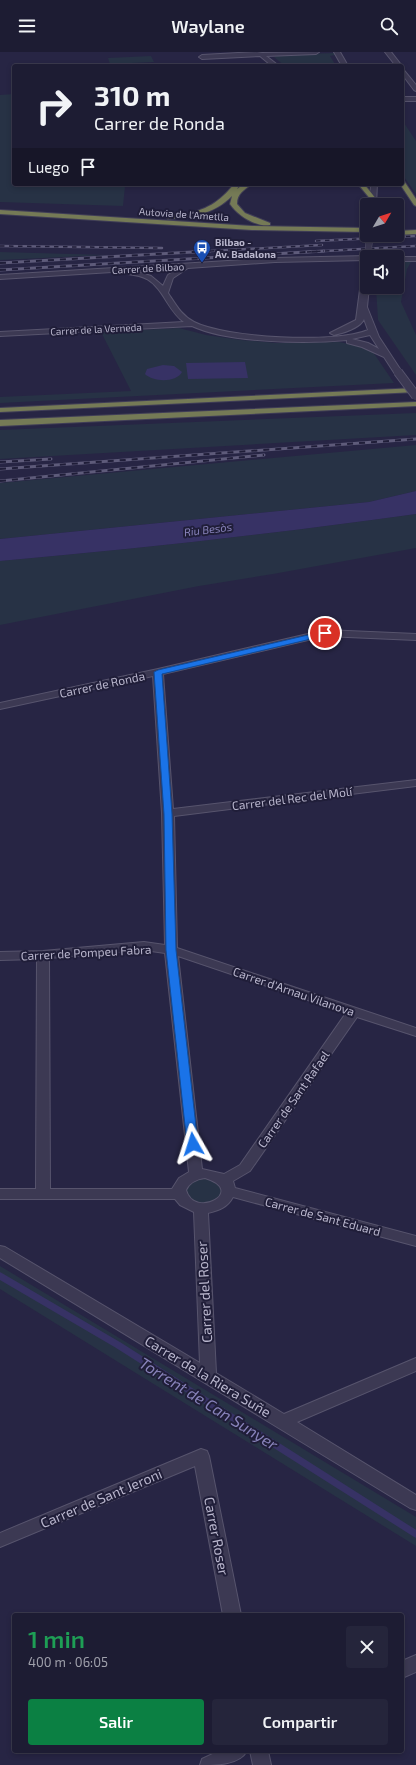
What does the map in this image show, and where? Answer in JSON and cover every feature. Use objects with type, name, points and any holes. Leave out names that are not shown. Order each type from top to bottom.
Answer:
[{"type":"highway","points":[[245,186],[239,191],[233,200],[235,208],[244,216],[271,224],[327,230]]},
{"type":"highway","points":[[362,186],[370,198]]},
{"type":"highway","points":[[404,186],[416,204]]},
{"type":"highway","points":[[0,211],[148,217],[176,216],[197,213],[213,208],[224,202],[235,187]]},
{"type":"highway","name":"Autovia de l'Ametlla","points":[[0,211],[252,228],[360,230]]},
{"type":"highway","points":[[0,217],[257,233],[360,234]]},
{"type":"highway","points":[[404,231],[416,228]]},
{"type":"highway","points":[[404,232],[416,232]]},
{"type":"highway","points":[[0,410],[416,390]]},
{"type":"highway","points":[[0,423],[416,404]]},
{"type":"street","points":[[202,57],[259,53],[316,52]]},
{"type":"street","points":[[337,52],[344,64]]},
{"type":"street","points":[[388,52],[397,64]]},
{"type":"street","points":[[259,53],[273,64]]},
{"type":"street","points":[[404,73],[416,89]]},
{"type":"street","points":[[404,99],[416,99]]},
{"type":"street","points":[[373,198],[374,186]]},
{"type":"street","name":"Carrer de Bilbao","points":[[0,277],[275,260],[360,257]]},
{"type":"street","points":[[404,259],[416,259]]},
{"type":"street","points":[[164,292],[169,277],[179,270],[198,265]]},
{"type":"street","points":[[153,280],[150,272],[157,268],[166,271],[169,277]]},
{"type":"street","points":[[108,270],[130,272],[146,276],[153,280],[164,292],[176,313],[193,324],[223,333],[275,338],[335,336],[356,337],[372,333]]},
{"type":"street","points":[[335,336],[360,321],[364,294]]},
{"type":"street","points":[[363,307],[372,333],[386,356],[416,396]]},
{"type":"street","name":"Carrer de la Verneda","points":[[0,334],[193,324]]},
{"type":"street","points":[[335,336],[365,344],[386,356]]},
{"type":"street","name":"Carrer de Ronda","points":[[0,706],[158,672],[325,633],[416,637]]},
{"type":"street","points":[[158,672],[168,814],[171,950],[196,1174]]},
{"type":"street","name":"Carrer del Rec del Molí","points":[[168,814],[416,783]]},
{"type":"street","name":"Carrer de Pompeu Fabra","points":[[0,956],[42,955],[144,946],[171,950]]},
{"type":"street","name":"Carrer d'Arnau Vilanova","points":[[171,950],[416,1032]]},
{"type":"street","points":[[42,955],[43,1194]]},
{"type":"street","name":"Carrer de Sant Rafael","points":[[227,1185],[245,1168],[354,1011]]},
{"type":"street","points":[[196,1174],[214,1174],[227,1185],[225,1201],[210,1208],[201,1208],[188,1204],[180,1194],[180,1187],[183,1181],[196,1174]]},
{"type":"street","name":"Carrer de Sant Eduard","points":[[227,1185],[416,1241]]},
{"type":"street","points":[[0,1194],[180,1194]]},
{"type":"street","name":"Carrer del Roser","points":[[201,1208],[208,1376]]},
{"type":"street","name":"Carrer de la Riera Suñe","points":[[0,1250],[416,1503]]},
{"type":"street","points":[[283,1421],[416,1364]]},
{"type":"street","name":"Carrer de Sant Jeroni","points":[[0,1540],[201,1456]]},
{"type":"street","name":"Carrer Roser","points":[[201,1456],[232,1613]]},
{"type":"street","points":[[404,1669],[416,1663]]},
{"type":"street","points":[[209,1765],[234,1753]]},
{"type":"street","points":[[259,1753],[262,1765]]},
{"type":"shaded area","points":[[334,53],[335,55],[330,56],[335,64],[283,64],[274,57],[281,55]]},
{"type":"shaded area","points":[[151,56],[154,62],[110,64],[108,58]]},
{"type":"shaded area","points":[[12,94],[12,186],[125,186],[123,206],[0,202],[0,95]]},
{"type":"shaded area","points":[[404,123],[416,141],[416,194],[404,177]]},
{"type":"shaded area","points":[[0,252],[107,255],[0,260]]},
{"type":"shaded area","points":[[404,262],[411,262],[407,269],[404,286]]},
{"type":"shaded area","points":[[376,294],[402,294],[401,302],[416,335],[416,375],[378,320]]},
{"type":"shaded area","points":[[179,328],[206,335],[241,340],[276,343],[339,342],[354,345],[373,352],[394,383],[0,403],[0,397],[131,391],[101,332]]},
{"type":"shaded area","points":[[416,413],[416,435],[0,459],[0,430]]},
{"type":"shaded area","points":[[416,445],[416,491],[369,502],[0,539],[0,483]]},
{"type":"shaded area","points":[[416,514],[416,548],[199,586],[0,625],[0,561],[208,540]]},
{"type":"shaded area","points":[[205,1173],[229,1195],[196,1207],[180,1187]]},
{"type":"shaded area","points":[[0,1266],[416,1517],[416,1546],[0,1289]]},
{"type":"water","points":[[245,362],[248,378],[188,379],[186,363]]},
{"type":"water","points":[[163,365],[174,366],[182,372],[179,376],[170,380],[153,379],[145,374],[147,369]]},
{"type":"water","name":"Riu Besòs","points":[[416,491],[416,514],[208,540],[0,561],[0,539],[369,502]]},
{"type":"waterway","name":"Torrent de Can Sunyer","points":[[0,1276],[118,1345],[416,1534]]},
{"type":"railway","points":[[316,241],[416,236]]},
{"type":"railway","points":[[201,252],[322,245]]},
{"type":"railway","points":[[0,246],[162,248]]},
{"type":"railway","points":[[307,252],[416,246]]},
{"type":"railway","points":[[201,252],[210,251]]},
{"type":"railway","points":[[0,270],[324,251]]},
{"type":"railway","points":[[192,252],[201,252]]},
{"type":"railway","points":[[0,263],[201,252]]},
{"type":"railway","points":[[0,469],[416,439]]},
{"type":"railway","points":[[0,481],[264,455]]},
{"type":"railway","points":[[0,462],[51,459]]},
{"type":"place","name":"Bilbao - Av. Badalona","points":[[202,263]]},
{"type":"route","points":[[193,1144],[171,950],[168,814],[158,672],[325,633]]}]
